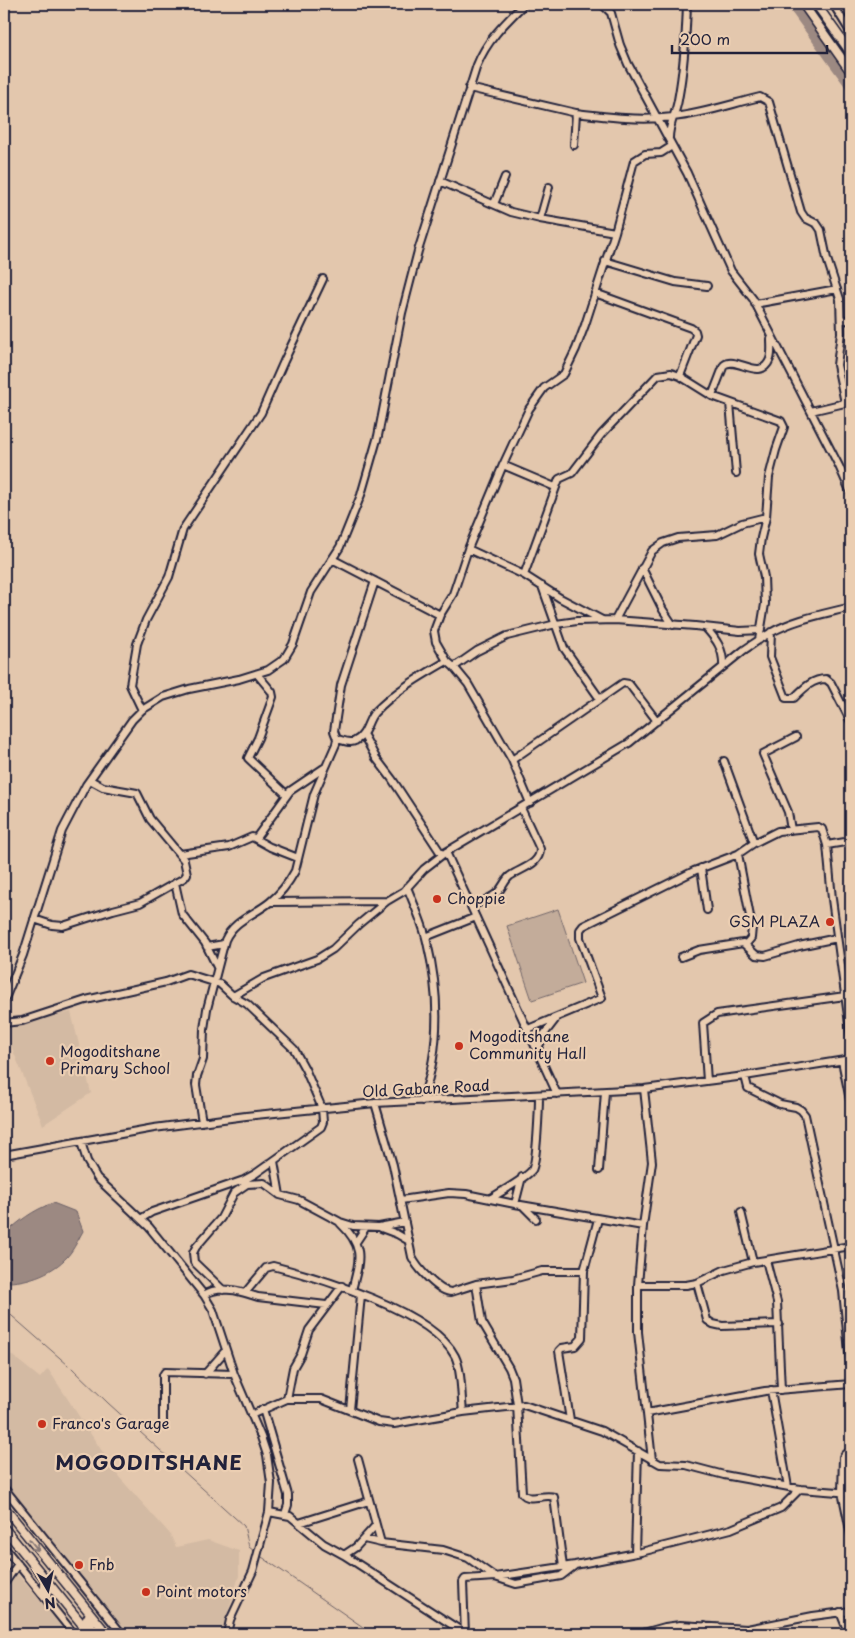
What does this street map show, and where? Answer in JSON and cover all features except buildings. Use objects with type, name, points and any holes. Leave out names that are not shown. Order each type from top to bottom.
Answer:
[{"type":"main road","points":[[803,4],[851,72]]},
{"type":"main road","points":[[816,4],[851,53]]},
{"type":"main road","points":[[4,1507],[107,1634]]},
{"type":"main road","points":[[4,1528],[90,1634]]},
{"type":"main road","points":[[45,1578],[45,1597]]},
{"type":"main road","points":[[90,1614],[87,1619],[95,1634]]},
{"type":"street","points":[[4,1001],[34,919],[62,831],[90,780],[132,720],[154,701],[172,694],[258,674],[278,664],[293,644],[311,592],[340,547],[351,522],[372,460],[402,313],[418,251],[469,88],[482,54],[488,44],[501,26],[524,4]]},
{"type":"street","points":[[602,4],[611,13],[623,51],[694,186],[731,271],[748,291],[839,466],[851,493]]},
{"type":"street","points":[[668,139],[669,128],[678,102],[686,38],[687,4]]},
{"type":"street","points":[[833,4],[851,33]]},
{"type":"street","points":[[469,88],[576,113],[617,117],[673,117],[760,97],[769,102],[801,212],[819,227],[829,267],[837,289],[841,319],[837,365],[845,403],[811,412]]},
{"type":"street","points":[[574,145],[576,113]]},
{"type":"street","points":[[530,804],[512,760],[468,684],[454,666],[447,661],[436,642],[434,631],[440,614],[453,594],[468,549],[503,465],[530,410],[540,393],[564,374],[585,325],[615,232],[634,161],[639,157],[661,152],[672,146]]},
{"type":"street","points":[[494,204],[506,177]]},
{"type":"street","points":[[440,181],[511,212],[615,232]]},
{"type":"street","points":[[540,219],[549,187]]},
{"type":"street","points":[[605,261],[675,282],[708,286]]},
{"type":"street","points":[[142,710],[130,685],[138,644],[146,620],[169,576],[183,529],[261,413],[323,279]]},
{"type":"street","points":[[755,304],[837,289]]},
{"type":"street","points":[[595,292],[695,331],[696,336],[680,376]]},
{"type":"street","points":[[841,319],[851,320]]},
{"type":"street","points":[[712,396],[724,365],[728,362],[755,369],[761,368],[766,364],[770,359],[772,338]]},
{"type":"street","points":[[524,575],[559,479],[572,473],[601,435],[658,375],[671,373],[680,376],[712,396],[781,421],[784,424],[769,477],[766,517],[760,538],[759,554],[764,577],[765,604],[759,640]]},
{"type":"street","points":[[730,403],[736,473]]},
{"type":"street","points":[[503,465],[555,487]]},
{"type":"street","points":[[615,620],[652,551],[670,540],[717,535],[742,523],[766,517]]},
{"type":"street","points":[[468,549],[524,575],[560,598],[603,621]]},
{"type":"street","points":[[332,560],[440,614]]},
{"type":"street","points":[[642,568],[663,610],[673,625]]},
{"type":"street","points":[[202,1122],[196,1085],[203,1059],[207,1009],[224,944],[228,933],[238,922],[271,902],[290,881],[295,871],[310,807],[337,739],[334,731],[341,685],[375,581]]},
{"type":"street","points":[[542,586],[568,654],[600,699]]},
{"type":"street","points":[[233,996],[264,978],[326,954],[387,901],[399,895],[424,869],[444,853],[530,804],[629,743],[723,667],[771,632],[798,621],[851,607]]},
{"type":"street","points":[[454,666],[477,651],[507,636],[577,621],[615,620],[740,631],[761,630]]},
{"type":"street","points":[[704,627],[719,644],[722,652],[723,667]]},
{"type":"street","points":[[771,632],[770,657],[786,698],[794,698],[810,684],[826,678],[831,683],[851,722]]},
{"type":"street","points":[[337,739],[354,742],[363,734],[370,717],[382,706],[410,682],[447,661]]},
{"type":"street","points":[[258,674],[272,692],[273,697],[258,738],[248,758],[287,795]]},
{"type":"street","points":[[512,760],[623,683],[626,683],[657,721]]},
{"type":"street","points":[[363,734],[376,758],[444,853],[471,906],[557,1094]]},
{"type":"street","points":[[791,830],[788,812],[763,754],[796,737]]},
{"type":"street","points":[[724,761],[754,843]]},
{"type":"street","points":[[256,838],[294,787],[324,768]]},
{"type":"street","points":[[34,919],[57,926],[64,926],[140,903],[187,874],[184,860],[150,819],[137,793],[104,787],[90,780]]},
{"type":"street","points":[[471,906],[494,896],[508,878],[536,861],[540,856],[540,849],[521,808]]},
{"type":"street","points":[[528,1029],[602,998],[580,938],[580,930],[583,926],[701,868],[738,854],[754,843],[782,830],[818,827],[822,829],[826,845],[851,1038]]},
{"type":"street","points":[[180,854],[229,846],[248,838],[256,838],[270,847],[298,858]]},
{"type":"street","points":[[826,845],[851,841]]},
{"type":"street","points":[[738,854],[752,932],[751,938],[746,944]]},
{"type":"street","points":[[701,868],[707,910]]},
{"type":"street","points":[[175,883],[182,914],[207,947],[217,966]]},
{"type":"street","points":[[407,887],[427,942],[435,988],[438,1026],[432,1070],[422,1101]]},
{"type":"street","points":[[271,902],[387,901]]},
{"type":"street","points":[[428,936],[476,917]]},
{"type":"street","points":[[681,957],[699,950],[743,943],[756,955],[766,956],[806,944],[837,938]]},
{"type":"street","points":[[207,947],[224,944]]},
{"type":"street","points":[[4,1023],[22,1021],[86,1000],[166,982],[188,974],[220,984],[233,996],[247,1004],[294,1049],[322,1108],[323,1122],[321,1127],[238,1189],[217,1223],[196,1247],[193,1253],[194,1262],[223,1290]]},
{"type":"street","points":[[707,1081],[703,1023],[709,1018],[717,1014],[845,996]]},
{"type":"street","points":[[537,1050],[549,1027],[560,1016]]},
{"type":"street","name":"Old Gabane Road","points":[[4,1155],[154,1128],[246,1116],[375,1103],[644,1089],[745,1076],[851,1059]]},
{"type":"street","points":[[842,1061],[851,1105]]},
{"type":"street","points":[[745,1076],[748,1088],[780,1104],[796,1107],[804,1115],[835,1249],[845,1302],[851,1372]]},
{"type":"street","points":[[644,1089],[652,1162],[643,1226],[638,1285],[638,1337],[652,1460]]},
{"type":"street","points":[[599,1170],[605,1092]]},
{"type":"street","points":[[490,1199],[532,1170],[534,1166],[539,1095]]},
{"type":"street","points":[[375,1103],[401,1200],[412,1257],[416,1264],[443,1291],[451,1292],[476,1284],[513,1279],[542,1270],[584,1271]]},
{"type":"street","points":[[81,1142],[97,1178],[120,1201],[142,1218],[204,1295],[215,1314],[234,1374],[261,1437],[270,1474],[269,1512],[253,1571],[230,1620],[227,1634]]},
{"type":"street","points":[[274,1161],[280,1195]]},
{"type":"street","points":[[519,1205],[522,1177]]},
{"type":"street","points":[[142,1218],[152,1212],[218,1188],[246,1182],[264,1183],[280,1195],[299,1200],[340,1222],[366,1228],[405,1222]]},
{"type":"street","points":[[218,1188],[226,1192],[229,1202]]},
{"type":"street","points":[[401,1200],[449,1193],[466,1194],[643,1226]]},
{"type":"street","points":[[519,1205],[536,1219]]},
{"type":"street","points":[[741,1212],[753,1262]]},
{"type":"street","points":[[570,1420],[559,1351],[562,1348],[575,1346],[582,1338],[584,1271],[598,1218]]},
{"type":"street","points":[[340,1222],[356,1242],[358,1265],[352,1290]]},
{"type":"street","points":[[379,1227],[394,1232],[409,1241]]},
{"type":"street","points":[[356,1242],[366,1228]]},
{"type":"street","points":[[638,1285],[678,1286],[697,1283],[724,1270],[753,1262],[851,1246]]},
{"type":"street","points":[[766,1260],[776,1298],[781,1390]]},
{"type":"street","points":[[185,1271],[194,1262]]},
{"type":"street","points":[[245,1293],[269,1266],[342,1286],[398,1310],[416,1320],[450,1348],[457,1362],[463,1412]]},
{"type":"street","points":[[697,1283],[706,1316],[713,1324],[722,1326],[778,1324]]},
{"type":"street","points":[[476,1284],[482,1322],[511,1373],[518,1405],[522,1493],[523,1496],[528,1498],[554,1497],[562,1566]]},
{"type":"street","points":[[287,1399],[293,1368],[301,1354],[309,1330],[342,1286]]},
{"type":"street","points":[[204,1295],[210,1291],[236,1290],[258,1297],[326,1305]]},
{"type":"street","points":[[350,1410],[361,1295]]},
{"type":"street","points":[[205,1374],[226,1350]]},
{"type":"street","points":[[163,1425],[164,1372],[234,1374]]},
{"type":"street","points":[[647,1413],[771,1390],[851,1384]]},
{"type":"street","points":[[771,1390],[788,1486]]},
{"type":"street","points":[[251,1415],[287,1399],[321,1399],[379,1422],[394,1424],[463,1412],[518,1405],[530,1406],[602,1430],[660,1464],[686,1465],[724,1475],[800,1489],[851,1493]]},
{"type":"street","points":[[263,1409],[288,1495],[288,1505],[285,1514]]},
{"type":"street","points":[[261,1437],[271,1435]]},
{"type":"street","points":[[635,1553],[638,1451]]},
{"type":"street","points":[[851,1453],[845,1454],[843,1457],[842,1492],[851,1535]]},
{"type":"street","points":[[358,1459],[381,1543]]},
{"type":"street","points":[[4,1488],[122,1634]]},
{"type":"street","points":[[465,1634],[463,1580],[575,1565],[635,1553],[735,1527],[784,1506],[800,1489]]},
{"type":"street","points":[[299,1523],[370,1500]]},
{"type":"street","points":[[269,1512],[285,1514],[324,1544],[465,1634]]},
{"type":"street","points":[[344,1555],[353,1550],[376,1525]]},
{"type":"street","points":[[364,1539],[381,1543],[443,1550],[468,1558],[495,1577],[519,1584],[561,1576],[575,1565]]},
{"type":"street","points":[[4,1547],[74,1634]]},
{"type":"street","points":[[4,1584],[18,1564]]},
{"type":"street","points":[[90,1614],[99,1607]]},
{"type":"street","points":[[640,1634],[664,1627],[680,1625],[747,1629],[793,1619],[851,1611]]},
{"type":"street","points":[[840,1612],[849,1634]]},
{"type":"street","points":[[705,1626],[707,1634]]},
{"type":"shaded area","points":[[558,909],[583,983],[532,1000],[507,926]]},
{"type":"shaded area","name":"Mogoditshane Primary School","points":[[71,1012],[91,1093],[43,1125],[4,1028]]},
{"type":"shaded area","points":[[53,1203],[76,1212],[83,1231],[71,1252],[50,1271],[22,1281],[4,1282],[4,1235],[27,1216]]},
{"type":"shaded area","points":[[4,1349],[40,1378],[48,1369],[119,1477],[170,1534],[176,1547],[208,1540],[239,1551],[239,1576],[221,1634],[128,1634],[4,1482]]},
{"type":"shaded area","points":[[4,1559],[61,1625],[67,1634],[4,1634]]},
{"type":"waterway","points":[[791,4],[851,87]]},
{"type":"waterway","points":[[4,1309],[68,1365]]},
{"type":"waterway","points":[[72,1368],[244,1526],[249,1547],[254,1551]]},
{"type":"waterway","points":[[262,1557],[373,1634]]},
{"type":"place","name":"Choppie","points":[[437,899]]},
{"type":"place","name":"GSM PLAZA","points":[[830,922]]},
{"type":"place","name":"Mogoditshane Community Hall","points":[[459,1046]]},
{"type":"place","name":"Mogoditshane Primary School","points":[[50,1061]]},
{"type":"place","name":"Franco's Garage","points":[[42,1424]]},
{"type":"place","name":"Fnb","points":[[79,1565]]},
{"type":"place","name":"Point motors","points":[[146,1592]]},
{"type":"district","name":"MOGODITSHANE","points":[[149,1463]]}]
